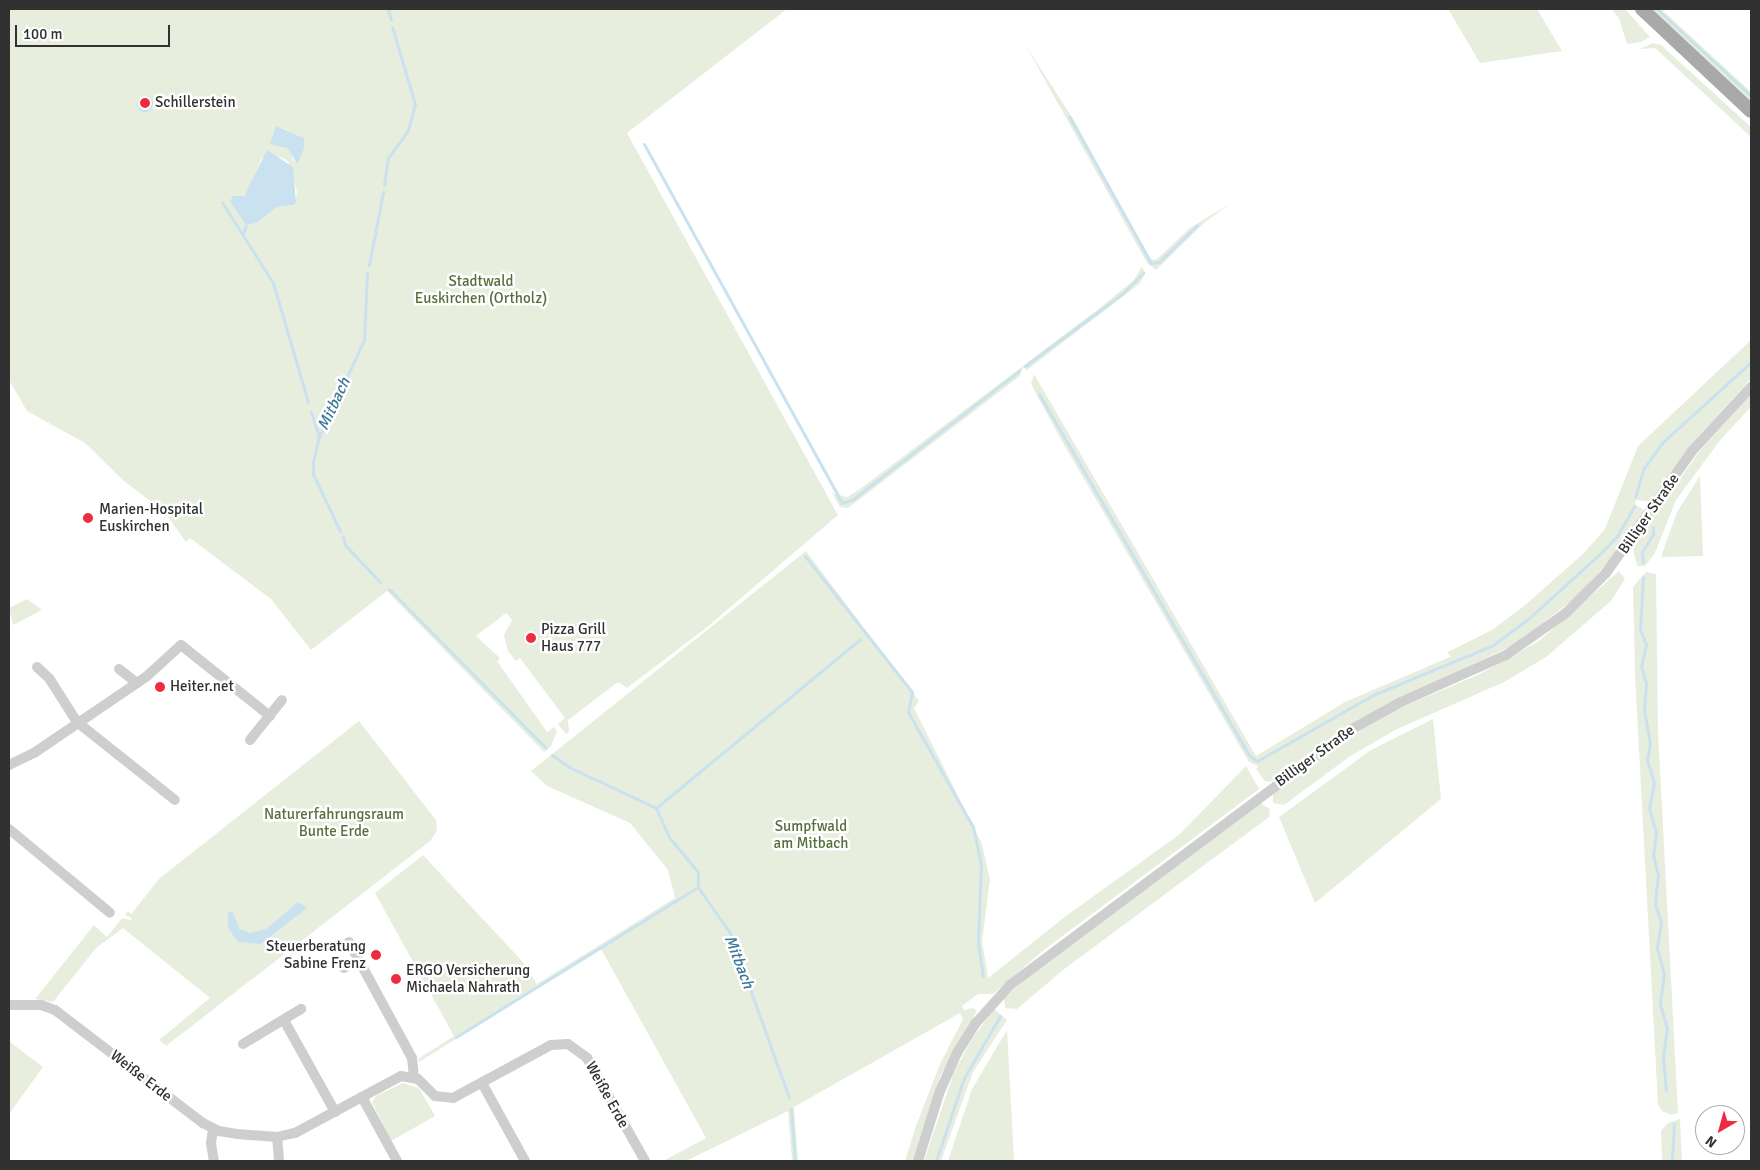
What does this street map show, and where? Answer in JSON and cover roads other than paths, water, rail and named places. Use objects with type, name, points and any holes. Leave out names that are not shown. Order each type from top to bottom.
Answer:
[{"type":"main road","points":[[1642,9],[1751,111]]},
{"type":"street","name":"Billiger Straße","points":[[918,1161],[940,1091],[957,1053],[976,1023],[1010,985],[1352,729],[1401,702],[1506,655],[1566,613],[1606,573],[1692,452],[1751,387]]},
{"type":"street","points":[[9,765],[34,753],[137,683],[181,645],[270,716]]},
{"type":"street","points":[[37,667],[49,678],[77,722],[175,800]]},
{"type":"street","points":[[119,669],[137,683]]},
{"type":"street","points":[[250,740],[282,700]]},
{"type":"street","points":[[9,829],[110,913]]},
{"type":"street","points":[[214,1161],[211,1143],[213,1129],[277,1136],[295,1133],[396,1078],[414,1077],[412,1058],[349,942]]},
{"type":"street","points":[[344,968],[358,960]]},
{"type":"street","name":"Weiße Erde","points":[[9,1005],[41,1006],[55,1010],[213,1129]]},
{"type":"street","points":[[244,1044],[284,1022],[301,1009]]},
{"type":"street","points":[[284,1022],[335,1112]]},
{"type":"street","name":"Weiße Erde","points":[[414,1077],[434,1096],[444,1099],[458,1096],[551,1045],[574,1046],[587,1058],[643,1160]]},
{"type":"street","points":[[482,1083],[525,1161]]},
{"type":"street","points":[[362,1097],[397,1161]]},
{"type":"street","points":[[277,1136],[279,1161]]},
{"type":"water","points":[[142,96],[148,96],[153,101],[151,110],[142,112],[137,107],[137,101]]},
{"type":"water","points":[[276,126],[304,138],[304,149],[297,164],[288,148],[270,144]]},
{"type":"water","points":[[267,150],[293,167],[296,202],[294,205],[277,207],[258,222],[246,225],[230,201],[233,196],[244,196]]},
{"type":"water","points":[[298,902],[307,908],[261,944],[238,942],[228,928],[228,913],[232,911],[240,929],[250,933],[266,929]]},
{"type":"waterway","name":"Mitbach","points":[[388,9],[391,20]]},
{"type":"waterway","points":[[1657,9],[1751,96]]},
{"type":"waterway","name":"Mitbach","points":[[384,185],[388,158],[408,130],[415,104],[392,27]]},
{"type":"waterway","points":[[1069,116],[1151,263],[1159,262],[1197,225]]},
{"type":"waterway","points":[[644,144],[842,503],[852,500],[1019,371]]},
{"type":"waterway","name":"Mitbach","points":[[369,265],[383,192]]},
{"type":"waterway","points":[[222,202],[273,283],[308,402]]},
{"type":"waterway","points":[[243,234],[246,225]]},
{"type":"waterway","name":"Mitbach","points":[[340,531],[313,474],[313,462],[319,437],[364,340],[367,273]]},
{"type":"waterway","points":[[1025,366],[1122,294],[1143,273]]},
{"type":"waterway","points":[[1635,497],[1644,468],[1663,442],[1751,362]]},
{"type":"waterway","points":[[1039,394],[1250,756],[1257,761],[1373,695],[1493,645],[1528,619],[1602,552],[1617,536],[1634,507]]},
{"type":"waterway","points":[[311,412],[319,437]]},
{"type":"waterway","points":[[1643,562],[1642,552],[1653,534],[1653,527]]},
{"type":"waterway","name":"Mitbach","points":[[343,537],[345,545],[380,582]]},
{"type":"waterway","points":[[805,556],[912,692],[908,712],[973,827],[981,864],[978,942],[983,976]]},
{"type":"waterway","points":[[1643,577],[1640,629],[1646,645],[1641,666],[1646,683],[1644,710],[1650,743],[1647,760],[1654,783],[1649,808],[1656,832],[1653,855],[1658,875],[1655,904],[1661,922],[1657,948],[1664,974],[1660,1004],[1667,1028],[1663,1057],[1666,1090]]},
{"type":"waterway","name":"Mitbach","points":[[389,589],[546,748]]},
{"type":"waterway","points":[[656,808],[860,639]]},
{"type":"waterway","name":"Mitbach","points":[[552,755],[569,767],[656,808],[669,837],[698,872],[698,887],[730,933],[789,1098]]},
{"type":"waterway","points":[[456,1037],[698,887]]},
{"type":"waterway","points":[[936,1161],[964,1078],[1000,1016]]},
{"type":"waterway","name":"Mitbach","points":[[791,1109],[795,1161]]},
{"type":"waterway","points":[[1672,1161],[1674,1124]]},
{"type":"place","name":"Schillerstein","points":[[145,103]]},
{"type":"place","name":"Marien-Hospital Euskirchen","points":[[88,518]]},
{"type":"place","name":"Pizza Grill Haus 777","points":[[531,638]]},
{"type":"place","name":"Heiter.net","points":[[160,687]]},
{"type":"place","name":"Steuerberatung Sabine Frenz","points":[[376,955]]},
{"type":"place","name":"ERGO Versicherung Michaela Nahrath","points":[[396,979]]},
{"type":"park label","name":"Stadtwald Euskirchen (Ortholz)","points":[[481,290]]},
{"type":"park label","name":"Naturerfahrungsraum Bunte Erde","points":[[334,822]]},
{"type":"park label","name":"Sumpfwald am Mitbach","points":[[811,834]]}]
